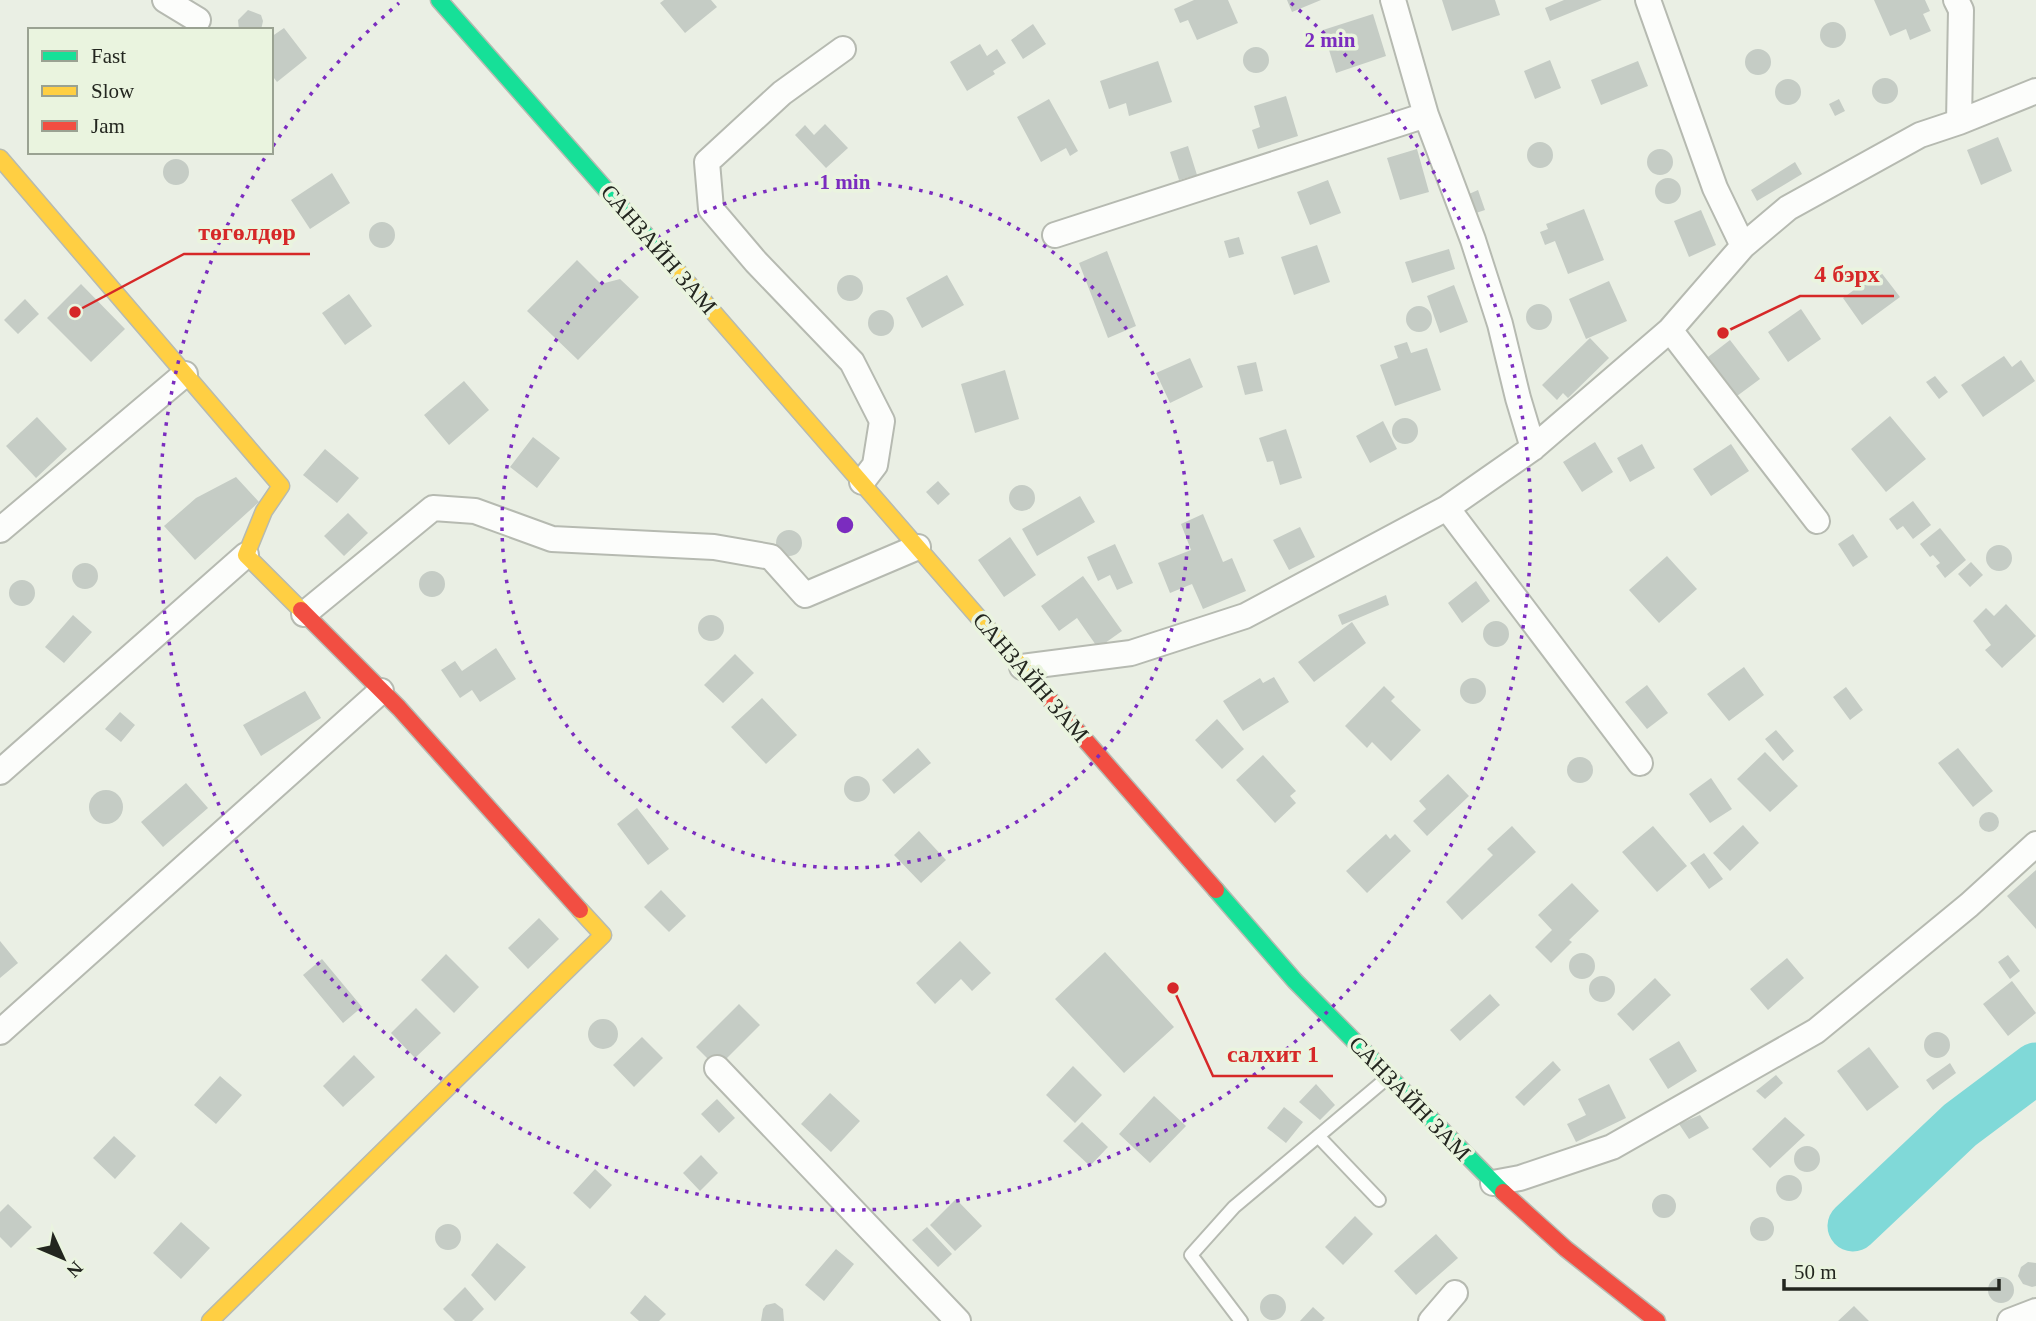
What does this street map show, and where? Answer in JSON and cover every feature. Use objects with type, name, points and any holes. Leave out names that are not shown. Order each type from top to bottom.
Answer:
[{"type":"main road","name":"САНЗАЙН ЗАМ","points":[[439,0],[862,481],[1295,981],[1493,1183],[1566,1250],[1657,1321]]},
{"type":"main road","points":[[3,166],[281,486],[264,511],[246,555],[399,708],[603,935],[209,1321]]},
{"type":"street","points":[[165,0],[198,20]]},
{"type":"street","points":[[1393,0],[1426,115],[1477,252],[1500,324],[1533,448]]},
{"type":"street","points":[[1648,0],[1715,188],[1742,246]]},
{"type":"street","points":[[1956,0],[1961,10],[1959,122]]},
{"type":"street","points":[[843,49],[782,93],[707,162],[711,209],[756,262],[852,362],[882,421],[875,465],[862,481]]},
{"type":"street","points":[[1022,667],[1131,653],[1245,616],[1447,508],[1533,448],[1670,330],[1742,246],[1788,208],[1920,135],[2036,90]]},
{"type":"street","points":[[1055,234],[1426,115]]},
{"type":"street","points":[[1670,330],[1817,521]]},
{"type":"street","points":[[0,530],[185,374]]},
{"type":"street","points":[[304,614],[433,508],[475,511],[552,539],[714,547],[771,557],[805,595],[918,547]]},
{"type":"street","points":[[1447,508],[1640,763]]},
{"type":"street","points":[[0,772],[246,555]]},
{"type":"street","points":[[0,1032],[381,691]]},
{"type":"street","points":[[1493,1183],[1520,1178],[1612,1147],[1816,1031],[1969,905],[2036,844]]},
{"type":"street","points":[[717,1068],[958,1321]]},
{"type":"street","points":[[1431,1321],[1455,1293]]},
{"type":"street","points":[[2010,1321],[2036,1311]]},
{"type":"lane","points":[[1241,1321],[1191,1255],[1234,1207],[1388,1076]]},
{"type":"lane","points":[[1318,1136],[1379,1200]]},
{"type":"building","points":[[664,0],[711,0],[717,7],[685,33],[660,3]]},
{"type":"building","points":[[1194,0],[1228,0],[1238,23],[1197,40],[1188,20],[1180,23],[1174,9]]},
{"type":"building","points":[[1287,0],[1321,0],[1292,12]]},
{"type":"building","points":[[1442,0],[1495,0],[1500,15],[1452,31]]},
{"type":"building","points":[[1564,0],[1602,0],[1550,21],[1545,8]]},
{"type":"building","points":[[1874,0],[1925,0],[1930,11],[1923,14],[1931,31],[1910,40],[1906,29],[1890,36]]},
{"type":"building","points":[[248,10],[261,15],[263,21],[261,28],[239,28],[238,20]]},
{"type":"building","points":[[1373,14],[1386,56],[1336,73],[1323,30]]},
{"type":"building","points":[[1833,22],[1842,26],[1846,35],[1842,44],[1833,48],[1824,44],[1820,35],[1824,26]]},
{"type":"building","points":[[1033,24],[1046,44],[1023,59],[1011,40]]},
{"type":"building","points":[[284,28],[307,58],[277,82],[273,77],[273,36]]},
{"type":"building","points":[[980,44],[987,56],[997,49],[1006,63],[993,71],[995,74],[967,91],[950,62]]},
{"type":"building","points":[[1256,47],[1265,51],[1269,60],[1265,69],[1256,73],[1247,69],[1243,60],[1247,51]]},
{"type":"building","points":[[1758,49],[1767,53],[1771,62],[1767,71],[1758,75],[1749,71],[1745,62],[1749,53]]},
{"type":"building","points":[[1550,60],[1561,88],[1535,99],[1524,71]]},
{"type":"building","points":[[1158,61],[1172,102],[1129,116],[1126,103],[1109,109],[1100,81]]},
{"type":"building","points":[[1638,61],[1648,86],[1601,105],[1591,80]]},
{"type":"building","points":[[1885,78],[1894,82],[1898,91],[1894,100],[1885,104],[1876,100],[1872,91],[1876,82]]},
{"type":"building","points":[[1788,79],[1797,83],[1801,92],[1797,101],[1788,105],[1779,101],[1775,92],[1779,83]]},
{"type":"building","points":[[1286,96],[1298,136],[1258,149],[1252,130],[1260,127],[1254,106]]},
{"type":"building","points":[[1049,99],[1078,151],[1070,156],[1066,148],[1041,162],[1017,117]]},
{"type":"building","points":[[1839,99],[1845,111],[1835,116],[1829,104]]},
{"type":"building","points":[[825,124],[848,148],[826,168],[795,135],[805,125],[814,135]]},
{"type":"building","points":[[1998,137],[2012,171],[1981,185],[1967,150]]},
{"type":"building","points":[[1540,142],[1549,146],[1553,155],[1549,164],[1540,168],[1531,164],[1527,155],[1531,146]]},
{"type":"building","points":[[1188,146],[1197,175],[1179,180],[1170,152]]},
{"type":"building","points":[[1417,149],[1429,192],[1400,200],[1387,158]]},
{"type":"building","points":[[1660,149],[1669,153],[1673,162],[1669,171],[1660,175],[1651,171],[1647,162],[1651,153]]},
{"type":"building","points":[[176,159],[185,163],[189,172],[185,181],[176,185],[167,181],[163,172],[167,163]]},
{"type":"building","points":[[1795,162],[1802,174],[1757,201],[1751,190]]},
{"type":"building","points":[[332,173],[350,203],[310,229],[291,200]]},
{"type":"building","points":[[1668,178],[1677,182],[1681,191],[1677,200],[1668,204],[1659,200],[1655,191],[1659,182]]},
{"type":"building","points":[[1328,180],[1341,213],[1310,225],[1297,192]]},
{"type":"building","points":[[1478,190],[1485,210],[1476,213],[1469,194]]},
{"type":"building","points":[[1584,209],[1604,260],[1568,274],[1555,241],[1545,245],[1540,232],[1548,229],[1546,224]]},
{"type":"building","points":[[1701,210],[1716,245],[1689,257],[1674,221]]},
{"type":"building","points":[[382,222],[391,226],[395,235],[391,244],[382,248],[373,244],[369,235],[373,226]]},
{"type":"building","points":[[1239,237],[1244,254],[1229,258],[1224,241]]},
{"type":"building","points":[[1317,245],[1330,282],[1294,295],[1281,257]]},
{"type":"building","points":[[1449,249],[1455,269],[1412,283],[1405,262]]},
{"type":"building","points":[[1107,251],[1136,326],[1108,338],[1079,263]]},
{"type":"building","points":[[577,260],[601,284],[620,279],[639,297],[578,360],[527,311]]},
{"type":"building","points":[[1880,271],[1900,297],[1862,325],[1843,298]]},
{"type":"building","points":[[850,275],[859,279],[863,288],[859,297],[850,301],[841,297],[837,288],[841,279]]},
{"type":"building","points":[[947,275],[964,305],[922,328],[906,298]]},
{"type":"building","points":[[1609,281],[1627,321],[1586,339],[1569,299]]},
{"type":"building","points":[[81,284],[125,329],[91,362],[47,318]]},
{"type":"building","points":[[1454,285],[1468,322],[1440,333],[1427,296]]},
{"type":"building","points":[[349,294],[372,326],[345,345],[322,313]]},
{"type":"building","points":[[25,299],[39,314],[18,334],[4,320]]},
{"type":"building","points":[[1539,304],[1548,308],[1552,317],[1548,326],[1539,330],[1530,326],[1526,317],[1530,308]]},
{"type":"building","points":[[1419,306],[1428,310],[1432,319],[1428,328],[1419,332],[1410,328],[1406,319],[1410,310]]},
{"type":"building","points":[[1801,309],[1821,339],[1788,362],[1768,332]]},
{"type":"building","points":[[881,310],[890,314],[894,323],[890,332],[881,336],[872,332],[868,323],[872,314]]},
{"type":"building","points":[[1590,338],[1609,358],[1568,398],[1563,393],[1557,400],[1542,385]]},
{"type":"building","points":[[1730,340],[1760,379],[1737,396],[1708,357]]},
{"type":"building","points":[[1407,342],[1411,353],[1427,348],[1441,390],[1395,406],[1380,365],[1398,358],[1394,346]]},
{"type":"building","points":[[2004,356],[2012,367],[2021,360],[2035,381],[1983,417],[1961,385]]},
{"type":"building","points":[[1190,358],[1203,387],[1170,403],[1156,373]]},
{"type":"building","points":[[1256,362],[1263,391],[1245,395],[1237,366]]},
{"type":"building","points":[[1005,370],[1019,419],[975,433],[961,384]]},
{"type":"building","points":[[1935,376],[1948,392],[1939,399],[1926,382]]},
{"type":"building","points":[[464,381],[489,410],[449,445],[424,415]]},
{"type":"building","points":[[1890,416],[1926,459],[1886,492],[1851,449]]},
{"type":"building","points":[[37,417],[67,449],[36,478],[6,446]]},
{"type":"building","points":[[1405,418],[1414,422],[1418,431],[1414,440],[1405,444],[1396,440],[1392,431],[1396,422]]},
{"type":"building","points":[[1383,421],[1397,449],[1370,463],[1356,436]]},
{"type":"building","points":[[1286,429],[1302,478],[1280,485],[1273,461],[1267,462],[1259,438]]},
{"type":"building","points":[[533,437],[560,458],[537,488],[510,467]]},
{"type":"building","points":[[1595,442],[1613,472],[1582,492],[1563,462]]},
{"type":"building","points":[[1642,444],[1655,468],[1630,482],[1617,458]]},
{"type":"building","points":[[1731,444],[1749,471],[1711,496],[1693,469]]},
{"type":"building","points":[[325,449],[359,478],[337,503],[303,475]]},
{"type":"building","points":[[236,477],[259,502],[195,560],[164,526],[196,498]]},
{"type":"building","points":[[938,481],[950,494],[938,505],[926,492]]},
{"type":"building","points":[[1022,485],[1031,489],[1035,498],[1031,507],[1022,511],[1013,507],[1009,498],[1013,489]]},
{"type":"building","points":[[1080,496],[1095,522],[1037,556],[1022,529]]},
{"type":"building","points":[[1913,501],[1931,525],[1913,539],[1903,526],[1897,530],[1889,519]]},
{"type":"building","points":[[348,513],[368,533],[344,556],[324,536]]},
{"type":"building","points":[[1203,514],[1223,562],[1232,558],[1246,591],[1203,609],[1192,584],[1170,593],[1158,563],[1191,550],[1181,524]]},
{"type":"building","points":[[1300,527],[1315,557],[1289,570],[1273,540]]},
{"type":"building","points":[[1940,528],[1966,560],[1945,578],[1936,566],[1940,563],[1933,555],[1930,557],[1920,544]]},
{"type":"building","points":[[789,530],[798,534],[802,543],[798,552],[789,556],[780,552],[776,543],[780,534]]},
{"type":"building","points":[[1853,534],[1868,557],[1853,567],[1838,544]]},
{"type":"building","points":[[1010,537],[1036,575],[1004,597],[978,560]]},
{"type":"building","points":[[1115,544],[1133,583],[1117,590],[1110,575],[1098,581],[1087,557]]},
{"type":"building","points":[[1999,545],[2008,549],[2012,558],[2008,567],[1999,571],[1990,567],[1986,558],[1990,549]]},
{"type":"building","points":[[1667,556],[1697,589],[1659,623],[1629,590]]},
{"type":"building","points":[[1971,562],[1983,575],[1970,587],[1958,574]]},
{"type":"building","points":[[85,563],[94,567],[98,576],[94,585],[85,589],[76,585],[72,576],[76,567]]},
{"type":"building","points":[[432,571],[441,575],[445,584],[441,593],[432,597],[423,593],[419,584],[423,575]]},
{"type":"building","points":[[1083,576],[1122,631],[1098,648],[1077,618],[1059,631],[1041,606]]},
{"type":"building","points":[[22,580],[31,584],[35,593],[31,602],[22,606],[13,602],[9,593],[13,584]]},
{"type":"building","points":[[1476,581],[1490,601],[1462,623],[1448,603]]},
{"type":"building","points":[[1386,595],[1389,605],[1342,625],[1338,615]]},
{"type":"building","points":[[2006,604],[2036,636],[2002,668],[1985,650],[1991,645],[1973,621],[1986,608],[1994,616]]},
{"type":"building","points":[[73,615],[92,632],[64,663],[45,647]]},
{"type":"building","points":[[711,615],[720,619],[724,628],[720,637],[711,641],[702,637],[698,628],[702,619]]},
{"type":"building","points":[[1496,621],[1505,625],[1509,634],[1505,643],[1496,647],[1487,643],[1483,634],[1487,625]]},
{"type":"building","points":[[1352,622],[1366,643],[1314,682],[1298,662]]},
{"type":"building","points":[[496,648],[516,679],[480,702],[472,690],[460,698],[441,670],[455,661],[462,671]]},
{"type":"building","points":[[735,654],[754,673],[723,703],[704,685]]},
{"type":"building","points":[[1744,667],[1764,695],[1729,721],[1707,694]]},
{"type":"building","points":[[1274,677],[1289,702],[1243,731],[1223,701],[1260,678],[1263,683]]},
{"type":"building","points":[[1473,678],[1482,682],[1486,691],[1482,700],[1473,704],[1464,700],[1460,691],[1464,682]]},
{"type":"building","points":[[1647,685],[1668,713],[1647,729],[1625,702]]},
{"type":"building","points":[[1384,686],[1395,697],[1391,701],[1421,730],[1391,761],[1372,742],[1367,748],[1345,726]]},
{"type":"building","points":[[1846,687],[1863,710],[1850,720],[1833,697]]},
{"type":"building","points":[[305,691],[321,718],[261,756],[243,725]]},
{"type":"building","points":[[762,698],[797,735],[766,764],[731,727]]},
{"type":"building","points":[[120,712],[135,725],[121,742],[105,729]]},
{"type":"building","points":[[1217,719],[1244,749],[1222,769],[1195,740]]},
{"type":"building","points":[[1776,730],[1794,751],[1783,761],[1765,739]]},
{"type":"building","points":[[918,748],[931,763],[894,794],[882,780]]},
{"type":"building","points":[[1958,748],[1993,791],[1973,807],[1938,763]]},
{"type":"building","points":[[1765,752],[1798,786],[1770,812],[1737,779]]},
{"type":"building","points":[[1263,755],[1296,791],[1290,796],[1296,803],[1275,823],[1236,780]]},
{"type":"building","points":[[1580,757],[1589,761],[1593,770],[1589,779],[1580,783],[1571,779],[1567,770],[1571,761]]},
{"type":"building","points":[[1448,774],[1469,796],[1427,836],[1413,821],[1426,809],[1419,801]]},
{"type":"building","points":[[857,776],[866,780],[870,789],[866,798],[857,802],[848,798],[844,789],[848,780]]},
{"type":"building","points":[[1711,778],[1732,809],[1710,823],[1689,794]]},
{"type":"building","points":[[186,783],[208,808],[163,847],[141,822]]},
{"type":"building","points":[[106,790],[118,795],[123,807],[118,819],[106,824],[94,819],[89,807],[94,795]]},
{"type":"building","points":[[637,808],[669,849],[648,865],[617,824]]},
{"type":"building","points":[[1985,812],[1993,812],[1999,822],[1993,832],[1985,832],[1979,826],[1979,818]]},
{"type":"building","points":[[1743,825],[1759,843],[1730,871],[1713,853]]},
{"type":"building","points":[[1512,826],[1536,852],[1462,920],[1446,902],[1493,855],[1487,849]]},
{"type":"building","points":[[1653,826],[1687,866],[1657,892],[1622,852]]},
{"type":"building","points":[[919,831],[946,860],[921,883],[894,855]]},
{"type":"building","points":[[1386,834],[1390,839],[1395,834],[1411,851],[1367,893],[1346,871]]},
{"type":"building","points":[[1704,853],[1723,879],[1709,889],[1690,863]]},
{"type":"building","points":[[2036,870],[2036,929],[2007,896]]},
{"type":"building","points":[[1572,883],[1599,911],[1569,940],[1572,942],[1551,963],[1535,947],[1552,930],[1538,915]]},
{"type":"building","points":[[661,890],[686,916],[669,932],[644,907]]},
{"type":"building","points":[[539,918],[559,939],[528,969],[508,948]]},
{"type":"building","points":[[0,941],[18,963],[0,978]]},
{"type":"building","points":[[960,941],[991,973],[972,991],[961,979],[935,1004],[916,983]]},
{"type":"building","points":[[1105,952],[1174,1027],[1124,1073],[1055,999]]},
{"type":"building","points":[[1582,953],[1591,957],[1595,966],[1591,975],[1582,979],[1573,975],[1569,966],[1573,957]]},
{"type":"building","points":[[446,954],[479,987],[454,1013],[421,980]]},
{"type":"building","points":[[2008,955],[2020,971],[2010,979],[1998,962]]},
{"type":"building","points":[[1787,958],[1804,978],[1768,1010],[1750,989]]},
{"type":"building","points":[[322,959],[362,1007],[343,1023],[303,975]]},
{"type":"building","points":[[1602,976],[1611,980],[1615,989],[1611,998],[1602,1002],[1593,998],[1589,989],[1593,980]]},
{"type":"building","points":[[1655,978],[1671,995],[1633,1031],[1617,1014]]},
{"type":"building","points":[[2012,981],[2036,1013],[2008,1036],[1983,1004]]},
{"type":"building","points":[[1490,994],[1500,1005],[1460,1041],[1450,1030]]},
{"type":"building","points":[[739,1004],[760,1025],[717,1068],[696,1047]]},
{"type":"building","points":[[416,1008],[441,1033],[415,1058],[391,1033]]},
{"type":"building","points":[[603,1019],[609,1020],[617,1028],[617,1040],[609,1048],[603,1049],[597,1048],[589,1040],[588,1034],[589,1028],[597,1020]]},
{"type":"building","points":[[1937,1032],[1946,1036],[1950,1045],[1946,1054],[1937,1058],[1928,1054],[1924,1045],[1928,1036]]},
{"type":"building","points":[[642,1037],[663,1058],[634,1087],[613,1065]]},
{"type":"building","points":[[1679,1041],[1697,1071],[1668,1089],[1649,1059]]},
{"type":"building","points":[[1869,1047],[1899,1087],[1867,1111],[1837,1071]]},
{"type":"building","points":[[354,1055],[375,1077],[343,1107],[323,1086]]},
{"type":"building","points":[[1553,1061],[1561,1070],[1524,1106],[1515,1097]]},
{"type":"building","points":[[1950,1063],[1956,1073],[1933,1090],[1926,1080]]},
{"type":"building","points":[[1073,1066],[1102,1095],[1075,1123],[1046,1095]]},
{"type":"building","points":[[1776,1075],[1783,1083],[1765,1099],[1756,1091]]},
{"type":"building","points":[[220,1076],[242,1095],[216,1124],[194,1105]]},
{"type":"building","points":[[1316,1084],[1335,1105],[1320,1120],[1299,1102]]},
{"type":"building","points":[[1609,1084],[1626,1118],[1576,1142],[1567,1124],[1586,1115],[1578,1099]]},
{"type":"building","points":[[830,1093],[860,1121],[831,1152],[801,1124]]},
{"type":"building","points":[[1154,1096],[1186,1126],[1150,1163],[1119,1134]]},
{"type":"building","points":[[717,1099],[735,1118],[719,1133],[701,1114]]},
{"type":"building","points":[[1284,1107],[1303,1122],[1286,1143],[1267,1128]]},
{"type":"building","points":[[1700,1115],[1709,1128],[1689,1139],[1679,1124]]},
{"type":"building","points":[[1785,1117],[1805,1135],[1770,1168],[1752,1149]]},
{"type":"building","points":[[1082,1122],[1108,1147],[1090,1166],[1063,1141]]},
{"type":"building","points":[[114,1136],[136,1156],[115,1179],[93,1158]]},
{"type":"building","points":[[1807,1146],[1816,1150],[1820,1159],[1816,1168],[1807,1172],[1798,1168],[1794,1159],[1798,1150]]},
{"type":"building","points":[[701,1155],[718,1173],[700,1191],[683,1173]]},
{"type":"building","points":[[595,1169],[612,1185],[590,1209],[573,1193]]},
{"type":"building","points":[[1789,1175],[1798,1179],[1802,1188],[1798,1197],[1789,1201],[1780,1197],[1776,1188],[1780,1179]]},
{"type":"building","points":[[1659,1194],[1669,1194],[1676,1201],[1676,1211],[1669,1218],[1659,1218],[1652,1211],[1652,1201]]},
{"type":"building","points":[[956,1199],[982,1226],[955,1251],[930,1225]]},
{"type":"building","points":[[8,1204],[32,1227],[11,1248],[0,1237],[0,1212]]},
{"type":"building","points":[[1355,1216],[1373,1234],[1343,1265],[1325,1247]]},
{"type":"building","points":[[1762,1217],[1773,1224],[1774,1229],[1767,1240],[1762,1241],[1751,1234],[1750,1229],[1757,1218]]},
{"type":"building","points":[[181,1222],[210,1248],[181,1279],[153,1253]]},
{"type":"building","points":[[448,1224],[457,1228],[461,1237],[457,1246],[448,1250],[439,1246],[435,1237],[439,1228]]},
{"type":"building","points":[[927,1227],[952,1254],[938,1267],[912,1240]]},
{"type":"building","points":[[1436,1234],[1458,1258],[1416,1295],[1394,1271]]},
{"type":"building","points":[[497,1243],[526,1267],[495,1301],[471,1275]]},
{"type":"building","points":[[836,1249],[854,1264],[824,1301],[805,1285]]},
{"type":"building","points":[[2028,1262],[2036,1263],[2036,1286],[2032,1287],[2023,1284],[2018,1276],[2021,1267]]},
{"type":"building","points":[[2001,1277],[2010,1281],[2014,1290],[2010,1299],[2001,1303],[1992,1299],[1988,1290],[1992,1281]]},
{"type":"building","points":[[465,1287],[484,1309],[472,1321],[455,1321],[443,1309]]},
{"type":"building","points":[[1273,1294],[1282,1298],[1286,1307],[1282,1316],[1273,1320],[1264,1316],[1260,1307],[1264,1298]]},
{"type":"building","points":[[645,1295],[666,1314],[659,1321],[639,1321],[630,1313]]},
{"type":"building","points":[[775,1303],[783,1309],[784,1321],[761,1321],[766,1305]]},
{"type":"building","points":[[1854,1306],[1869,1321],[1838,1321]]},
{"type":"building","points":[[1313,1307],[1325,1318],[1322,1321],[1300,1321]]},
{"type":"waterway","points":[[1853,1226],[1960,1125],[2036,1068]]},
{"type":"traffic: fast","points":[[439,0],[661,252]]},
{"type":"traffic: fast","points":[[1216,890],[1295,981],[1503,1192]]},
{"type":"traffic: slow","points":[[0,158],[281,486],[264,511],[246,555],[301,610]]},
{"type":"traffic: slow","points":[[661,252],[1032,679]]},
{"type":"traffic: slow","points":[[210,1321],[603,935],[580,910]]},
{"type":"traffic: jam","points":[[301,610],[399,708],[580,910]]},
{"type":"traffic: jam","points":[[1032,679],[1216,890]]},
{"type":"traffic: jam","points":[[1503,1192],[1566,1249],[1657,1321]]},
{"type":"place","name":"төгөлдөр","points":[[75,312]]},
{"type":"place","name":"4 бэрх","points":[[1723,333]]},
{"type":"place","name":"салхит 1","points":[[1173,988]]}]
